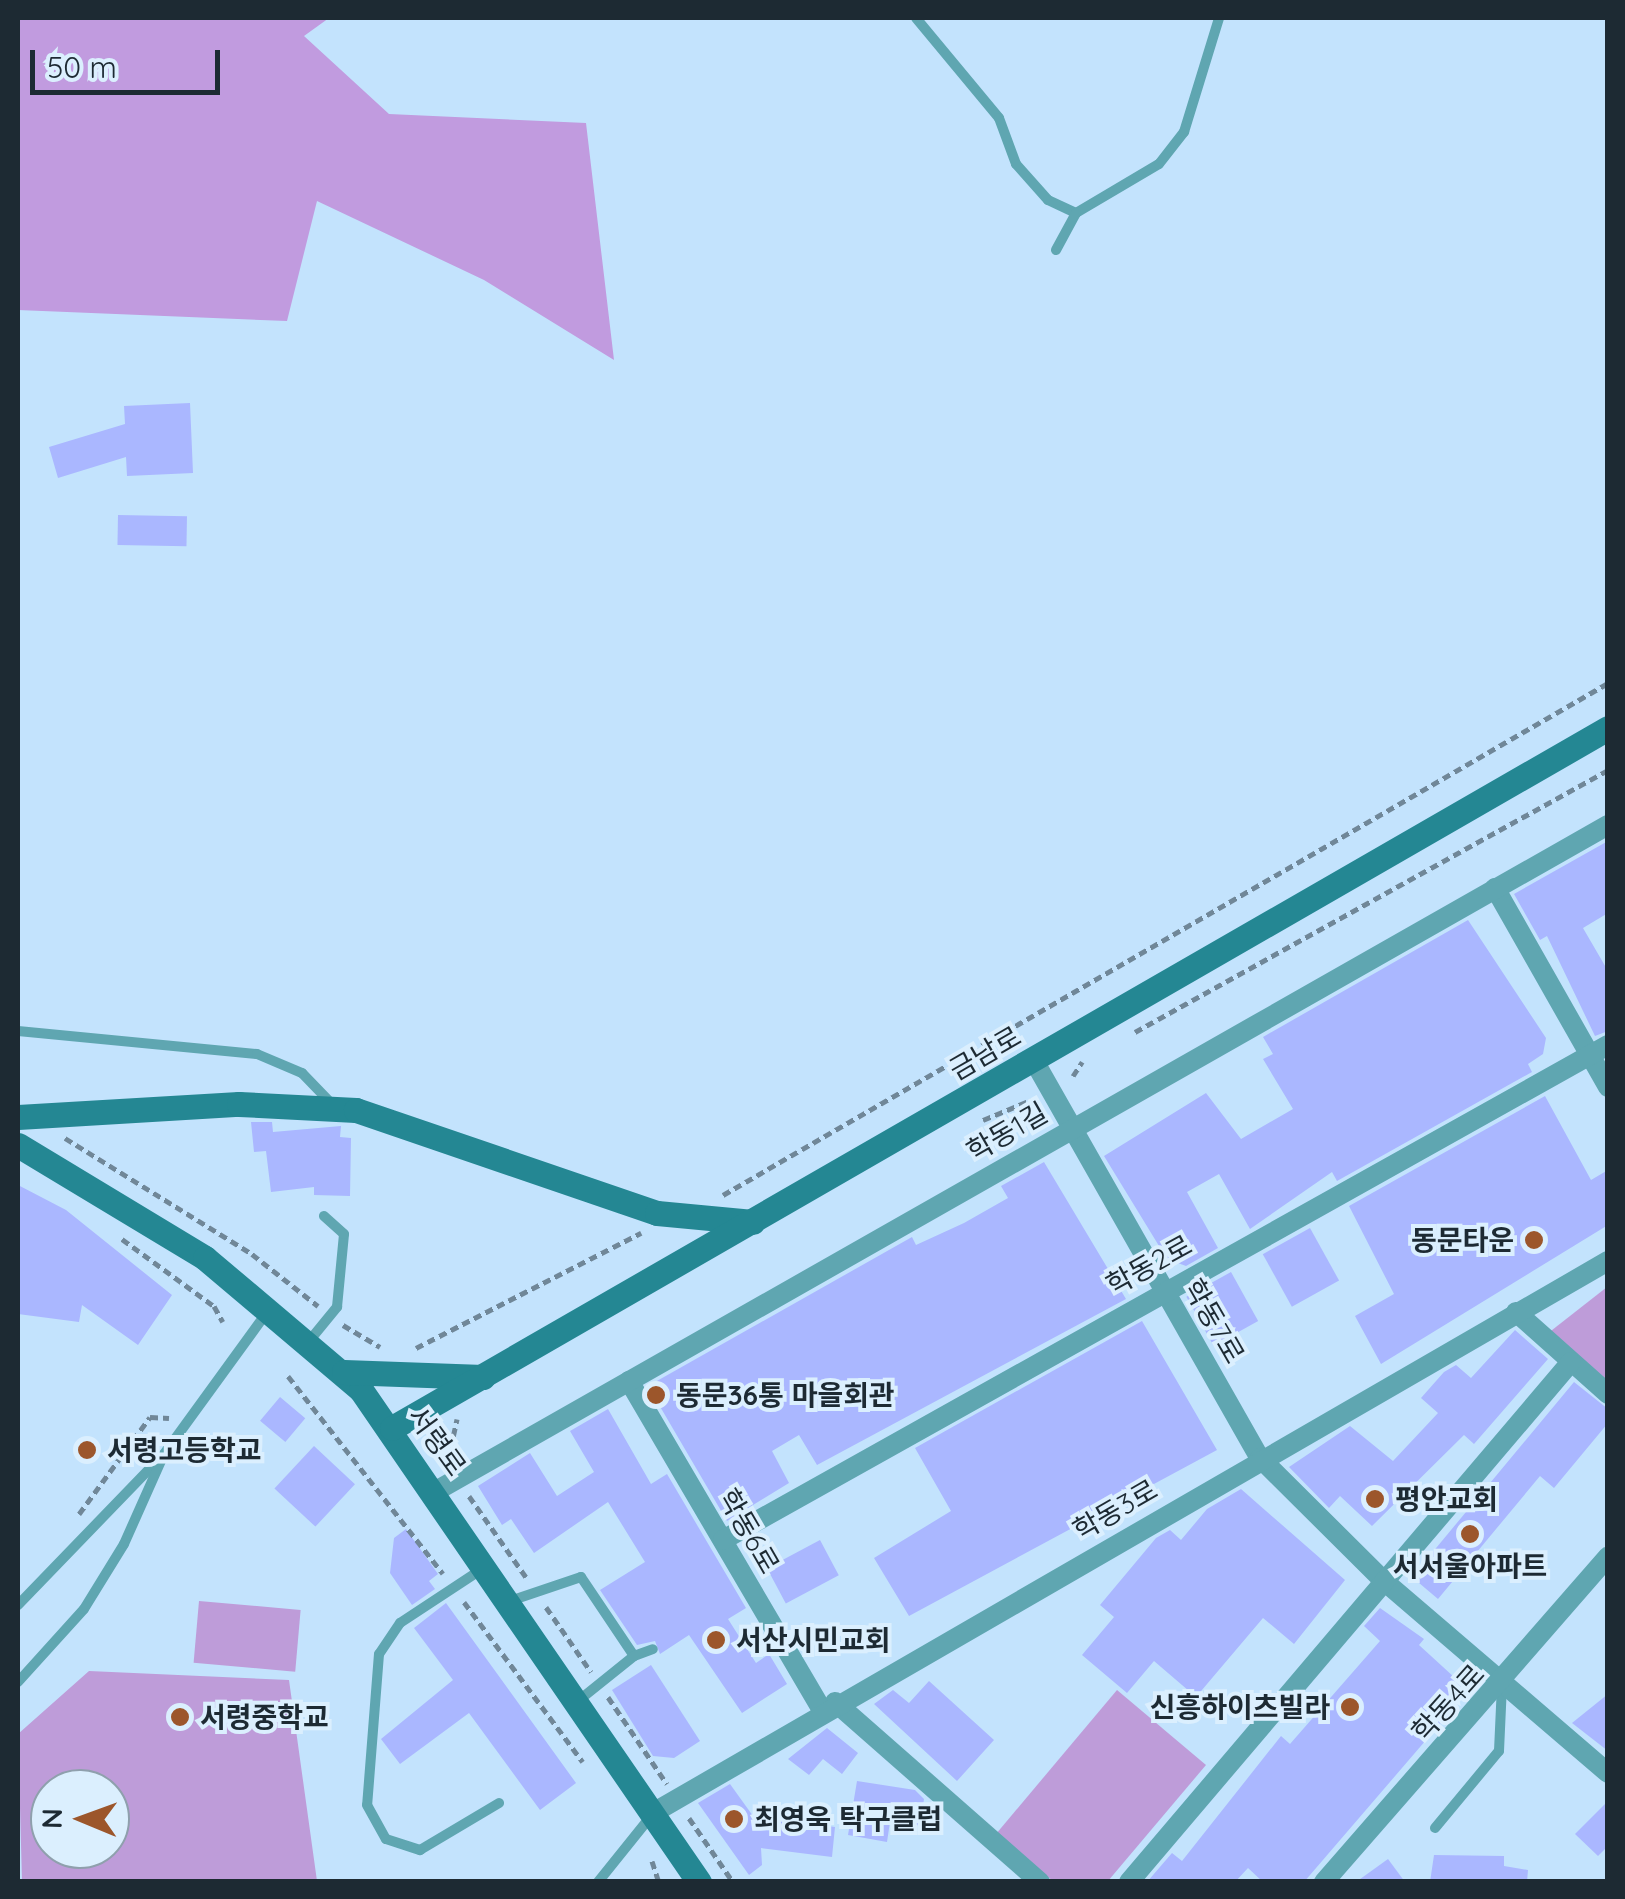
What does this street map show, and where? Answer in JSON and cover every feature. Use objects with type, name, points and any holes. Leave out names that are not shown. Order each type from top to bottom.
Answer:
[{"type":"street","name":"금남로","points":[[392,1428],[1608,728]]},
{"type":"street","name":"학동1길","points":[[436,1491],[1072,1126],[1608,825]]},
{"type":"street","points":[[1495,888],[1599,1050],[1608,1087]]},
{"type":"street","name":"학동2로","points":[[723,1540],[1163,1288],[1599,1050]]},
{"type":"street","name":"학동7로","points":[[1034,1059],[1260,1458],[1384,1581],[1608,1772]]},
{"type":"street","points":[[18,1117],[239,1104],[335,1108],[406,1123],[657,1213],[753,1222]]},
{"type":"street","name":"서령로","points":[[18,1146],[107,1193],[271,1308],[344,1372],[392,1428],[436,1491],[699,1882]]},
{"type":"street","name":"학동3로","points":[[654,1813],[828,1706],[1608,1261]]},
{"type":"street","points":[[1516,1312],[1608,1394]]},
{"type":"street","points":[[1129,1882],[1571,1362]]},
{"type":"street","points":[[344,1372],[483,1377]]},
{"type":"street","name":"학동6로","points":[[629,1381],[828,1706],[1040,1882]]},
{"type":"street","name":"학동4로","points":[[1324,1882],[1502,1684],[1608,1557]]},
{"type":"lane","points":[[916,18],[999,118],[1016,164],[1048,200],[1076,213]]},
{"type":"lane","points":[[1056,250],[1076,213],[1158,164],[1184,132],[1219,18]]},
{"type":"lane","points":[[18,1031],[257,1054],[302,1073],[335,1108]]},
{"type":"lane","points":[[310,1340],[338,1307],[344,1234],[324,1216]]},
{"type":"lane","points":[[18,1682],[68,1630],[112,1567],[164,1454],[271,1308]]},
{"type":"lane","points":[[18,1604],[164,1454]]},
{"type":"lane","points":[[487,1566],[400,1623],[379,1654],[366,1806],[386,1838],[420,1850],[499,1803]]},
{"type":"lane","points":[[510,1601],[581,1577],[634,1656]]},
{"type":"lane","points":[[578,1702],[634,1656],[652,1649]]},
{"type":"lane","points":[[1435,1828],[1500,1751],[1502,1684]]},
{"type":"lane","points":[[598,1882],[654,1813]]},
{"type":"path","points":[[708,1202],[1608,683]]},
{"type":"path","points":[[1131,1034],[1608,770]]},
{"type":"path","points":[[1074,1076],[1096,1054]]},
{"type":"path","points":[[117,1236],[214,1306],[223,1322]]},
{"type":"path","points":[[288,1376],[596,1780]]},
{"type":"path","points":[[68,1529],[150,1417],[186,1419]]},
{"type":"path","points":[[636,1834],[659,1882]]},
{"type":"shaded area","points":[[18,18],[329,18],[304,36],[389,114],[586,123],[614,360],[484,280],[317,201],[287,321],[18,310]]},
{"type":"shaded area","points":[[1607,1287],[1607,1386],[1547,1334]]},
{"type":"shaded area","points":[[199,1601],[301,1610],[295,1672],[194,1663]]},
{"type":"shaded area","points":[[89,1671],[289,1680],[317,1881],[22,1881],[18,1734]]},
{"type":"shaded area","points":[[1117,1690],[1206,1765],[1108,1881],[1053,1881],[996,1834]]},
{"type":"building","points":[[190,403],[193,473],[127,476],[126,457],[58,478],[49,447],[125,424],[124,406]]},
{"type":"building","points":[[118,515],[187,516],[186,546],[117,545]]},
{"type":"building","points":[[1608,841],[1608,913],[1583,928],[1608,971],[1608,1031],[1595,1036],[1547,936],[1540,940],[1514,894]]},
{"type":"building","points":[[1468,920],[1546,1038],[1543,1054],[1528,1064],[1532,1072],[1337,1181],[1332,1172],[1250,1229],[1219,1174],[1187,1192],[1218,1248],[1186,1266],[1167,1259],[1104,1156],[1206,1093],[1241,1139],[1293,1109],[1263,1059],[1273,1054],[1263,1037]]},
{"type":"building","points":[[1545,1096],[1591,1180],[1608,1170],[1608,1225],[1381,1364],[1355,1316],[1394,1294],[1349,1206]]},
{"type":"building","points":[[251,1122],[272,1122],[273,1132],[341,1126],[340,1137],[351,1138],[350,1196],[314,1195],[314,1187],[271,1192],[266,1151],[254,1152]]},
{"type":"building","points":[[1044,1162],[1126,1299],[817,1465],[799,1435],[772,1451],[789,1483],[727,1521],[648,1386],[912,1237],[916,1245],[964,1223],[1008,1198],[1001,1186]]},
{"type":"building","points":[[18,1185],[66,1210],[172,1295],[138,1345],[82,1305],[79,1322],[18,1314]]},
{"type":"building","points":[[1310,1228],[1339,1280],[1292,1307],[1263,1254]]},
{"type":"building","points":[[1231,1272],[1258,1321],[1214,1346],[1186,1297]]},
{"type":"building","points":[[1142,1321],[1217,1450],[909,1616],[874,1558],[951,1511],[915,1448]]},
{"type":"building","points":[[1515,1330],[1548,1359],[1474,1444],[1464,1435],[1372,1526],[1340,1496],[1329,1508],[1289,1467],[1350,1426],[1393,1461],[1438,1413],[1421,1398],[1444,1372],[1456,1365],[1471,1378]]},
{"type":"building","points":[[1574,1382],[1608,1409],[1608,1423],[1554,1488],[1540,1476],[1438,1599],[1412,1577]]},
{"type":"building","points":[[280,1397],[305,1418],[285,1442],[260,1421]]},
{"type":"building","points":[[608,1409],[651,1484],[667,1474],[746,1608],[728,1619],[756,1663],[769,1654],[787,1684],[742,1713],[689,1635],[660,1654],[655,1641],[637,1645],[600,1590],[645,1562],[608,1502],[534,1553],[511,1519],[502,1525],[478,1486],[530,1453],[557,1496],[594,1472],[570,1431]]},
{"type":"building","points":[[314,1446],[355,1484],[315,1527],[274,1488]]},
{"type":"building","points":[[1241,1489],[1345,1580],[1294,1644],[1263,1618],[1196,1697],[1154,1661],[1127,1693],[1082,1655],[1114,1617],[1100,1605],[1156,1538],[1170,1530],[1181,1540],[1207,1509]]},
{"type":"building","points":[[406,1529],[438,1574],[429,1581],[435,1589],[412,1605],[390,1573],[394,1538]]},
{"type":"building","points":[[820,1540],[839,1575],[786,1603],[767,1568]]},
{"type":"building","points":[[446,1603],[576,1783],[540,1810],[469,1713],[400,1764],[381,1739],[453,1680],[414,1628]]},
{"type":"building","points":[[1380,1608],[1424,1639],[1419,1645],[1466,1688],[1463,1697],[1304,1882],[1263,1882],[1248,1868],[1235,1882],[1147,1882],[1172,1853],[1182,1861],[1281,1736],[1290,1744],[1380,1641],[1364,1626]]},
{"type":"building","points":[[651,1665],[700,1741],[674,1758],[653,1756],[612,1690]]},
{"type":"building","points":[[929,1681],[994,1740],[957,1781],[874,1704],[893,1690],[909,1703]]},
{"type":"building","points":[[1608,1694],[1608,1751],[1572,1723]]},
{"type":"building","points":[[827,1728],[858,1753],[842,1774],[823,1759],[809,1775],[788,1759]]},
{"type":"building","points":[[857,1781],[915,1790],[924,1799],[920,1826],[890,1822],[887,1842],[848,1835]]},
{"type":"building","points":[[730,1784],[753,1816],[835,1827],[832,1857],[761,1848],[762,1865],[749,1875],[698,1803]]},
{"type":"building","points":[[1608,1801],[1608,1846],[1598,1856],[1575,1834]]},
{"type":"building","points":[[1434,1855],[1504,1856],[1504,1866],[1528,1870],[1527,1882],[1430,1882]]},
{"type":"building","points":[[1388,1859],[1405,1882],[1356,1882]]},
{"type":"place","name":"동문타운","points":[[1534,1240]]},
{"type":"place","name":"동문36통 마을회관","points":[[656,1395]]},
{"type":"place","name":"서령고등학교","points":[[87,1450]]},
{"type":"place","name":"평안교회","points":[[1375,1499]]},
{"type":"place","name":"서서울아파트","points":[[1470,1534]]},
{"type":"place","name":"서산시민교회","points":[[716,1640]]},
{"type":"place","name":"신흥하이츠빌라","points":[[1350,1707]]},
{"type":"place","name":"서령중학교","points":[[180,1717]]},
{"type":"place","name":"최영욱 탁구클럽","points":[[734,1819]]}]
